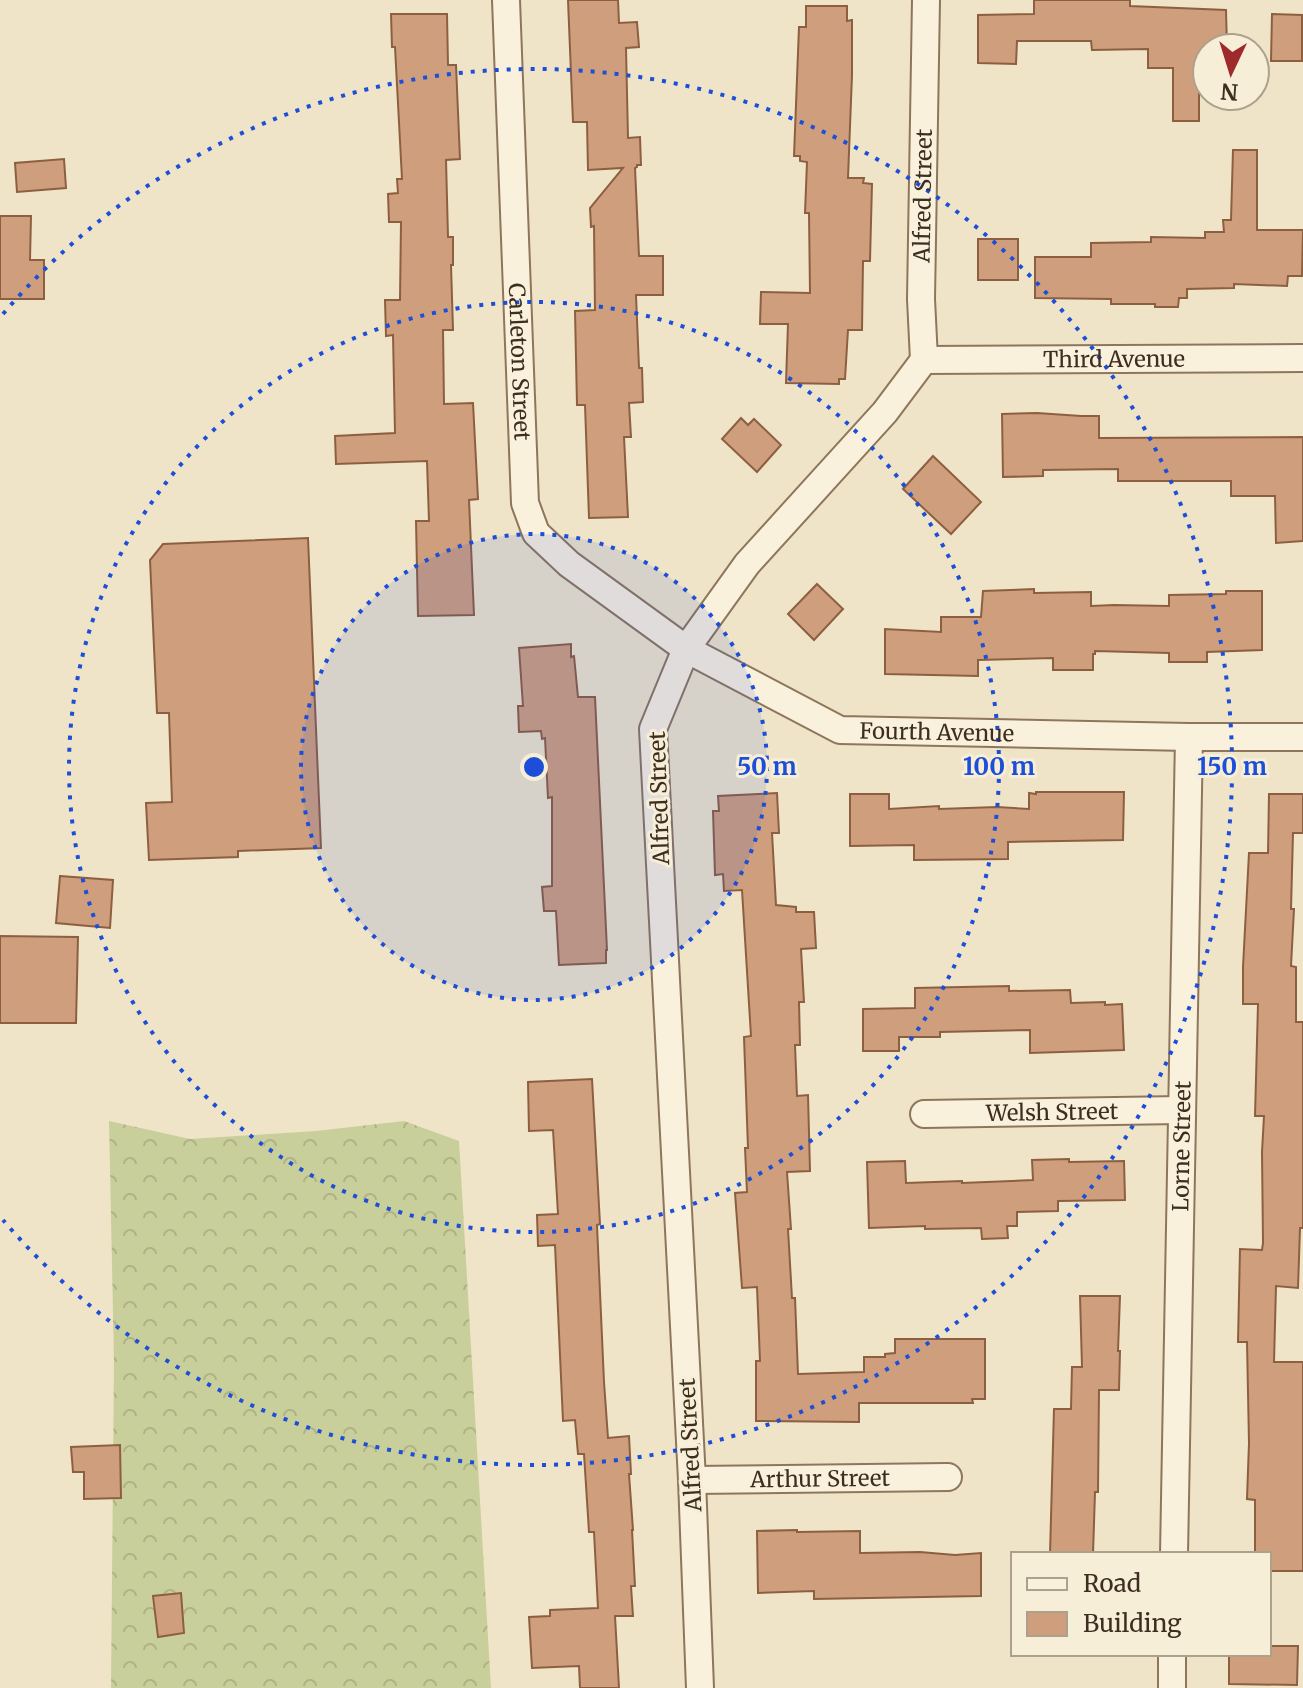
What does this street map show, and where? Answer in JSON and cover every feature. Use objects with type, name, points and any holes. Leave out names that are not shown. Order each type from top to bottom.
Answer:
[{"type":"street","name":"Carleton Street","points":[[506,0],[525,503],[536,533],[569,564],[686,649]]},
{"type":"street","name":"Alfred Street","points":[[700,1688],[653,729],[686,649],[747,564],[885,412],[924,360],[921,299],[926,0]]},
{"type":"street","name":"Third Avenue","points":[[924,360],[1303,358]]},
{"type":"street","name":"Fourth Avenue","points":[[686,649],[840,730],[1303,737]]},
{"type":"street","name":"Lorne Street","points":[[1174,1552],[1189,737]]},
{"type":"street","name":"Welsh Street","points":[[924,1114],[1181,1110]]},
{"type":"street","name":"Arthur Street","points":[[692,1480],[948,1477]]},
{"type":"street","points":[[1172,1656],[1172,1688]]},
{"type":"green space","points":[[109,1121],[190,1139],[316,1131],[404,1121],[459,1141],[491,1688],[111,1688],[114,1361]]},
{"type":"building","points":[[568,0],[618,0],[619,23],[637,22],[639,47],[626,48],[628,138],[640,137],[641,165],[635,168],[639,256],[663,256],[663,295],[636,295],[643,402],[629,403],[631,437],[624,437],[628,517],[589,518],[585,405],[577,405],[575,311],[595,310],[594,226],[591,227],[590,208],[623,168],[588,170],[587,122],[573,122]]},
{"type":"building","points":[[1034,0],[1130,0],[1130,6],[1226,10],[1227,32],[1191,32],[1191,112],[1199,112],[1199,121],[1173,121],[1173,68],[1148,68],[1148,49],[1092,50],[1091,41],[1017,41],[1016,64],[978,63],[978,15],[1034,14]]},
{"type":"building","points":[[806,6],[847,6],[847,21],[852,20],[848,178],[864,178],[863,183],[872,184],[870,261],[863,261],[862,330],[848,330],[845,379],[839,379],[839,384],[786,383],[788,324],[760,324],[761,292],[810,293],[809,213],[805,213],[807,162],[800,161],[800,156],[794,156],[799,27],[806,27]]},
{"type":"building","points":[[391,14],[447,14],[448,65],[456,65],[460,159],[446,160],[448,237],[453,237],[453,330],[443,330],[444,404],[473,403],[478,499],[469,500],[474,615],[418,616],[416,521],[429,521],[427,461],[336,464],[335,436],[395,433],[393,335],[386,336],[385,300],[400,300],[401,222],[389,222],[388,194],[398,193],[397,179],[402,179]]},
{"type":"building","points":[[1272,14],[1302,15],[1302,61],[1271,61]]},
{"type":"building","points":[[1233,150],[1257,150],[1257,230],[1303,230],[1302,276],[1288,276],[1287,286],[1234,284],[1234,288],[1187,289],[1187,298],[1179,298],[1178,307],[1111,304],[1111,299],[1035,298],[1035,257],[1091,257],[1091,243],[1151,242],[1151,237],[1205,238],[1205,232],[1224,232],[1223,220],[1231,220]]},
{"type":"building","points":[[64,159],[66,188],[17,192],[15,163]]},
{"type":"building","points":[[0,216],[31,216],[30,260],[44,260],[44,299],[0,299]]},
{"type":"building","points":[[978,239],[1018,239],[1018,280],[978,280]]},
{"type":"building","points":[[1002,414],[1099,416],[1099,438],[1303,437],[1303,541],[1276,543],[1275,496],[1231,496],[1231,481],[1118,481],[1118,469],[1043,470],[1043,476],[1003,477]]},
{"type":"building","points":[[741,418],[748,425],[754,419],[781,445],[757,472],[722,439]]},
{"type":"building","points":[[933,456],[981,502],[951,534],[903,489]]},
{"type":"building","points":[[308,538],[321,848],[238,851],[238,857],[149,860],[146,803],[172,802],[169,713],[157,713],[150,560],[163,544]]},
{"type":"building","points":[[817,584],[843,609],[814,640],[788,614]]},
{"type":"building","points":[[1034,589],[1034,593],[1091,592],[1091,606],[1169,606],[1169,595],[1262,591],[1262,650],[1207,652],[1207,662],[1169,662],[1169,653],[1095,651],[1093,670],[1053,670],[1053,658],[978,660],[978,676],[885,674],[885,629],[941,632],[941,617],[981,617],[983,591]]},
{"type":"building","points":[[571,644],[578,697],[595,697],[607,950],[606,963],[559,965],[556,911],[544,911],[542,887],[552,886],[552,797],[548,798],[545,738],[542,739],[541,731],[519,732],[518,706],[523,706],[519,648]]},
{"type":"building","points":[[1124,792],[1123,840],[1008,842],[1008,859],[914,860],[914,845],[850,846],[850,794],[889,794],[889,809],[939,806],[939,809],[1029,809],[1029,793]]},
{"type":"building","points":[[777,793],[779,833],[772,833],[776,905],[796,907],[796,912],[814,912],[816,948],[801,949],[804,1002],[799,1002],[800,1045],[795,1045],[797,1096],[808,1095],[810,1171],[787,1172],[798,1374],[864,1372],[864,1357],[885,1357],[885,1354],[895,1353],[895,1339],[985,1339],[985,1399],[972,1399],[973,1403],[859,1403],[859,1422],[756,1421],[756,1361],[760,1361],[757,1287],[742,1288],[735,1193],[747,1192],[744,1037],[751,1036],[742,890],[724,891],[723,874],[715,875],[713,811],[719,811],[718,796]]},
{"type":"building","points":[[1269,794],[1303,794],[1303,833],[1293,833],[1291,966],[1296,967],[1296,1022],[1303,1022],[1303,1228],[1300,1228],[1298,1288],[1276,1286],[1274,1362],[1303,1362],[1303,1571],[1271,1571],[1271,1552],[1255,1552],[1255,1500],[1247,1499],[1247,1342],[1238,1342],[1240,1249],[1262,1250],[1263,1243],[1264,1116],[1255,1116],[1258,1004],[1243,1004],[1249,853],[1268,853]]},
{"type":"building","points":[[60,876],[113,880],[110,928],[56,923]]},
{"type":"building","points":[[0,936],[78,937],[76,1023],[0,1023]]},
{"type":"building","points":[[1009,986],[1009,991],[1070,990],[1071,1003],[1122,1004],[1124,1050],[1030,1053],[1030,1030],[940,1032],[940,1037],[899,1037],[899,1051],[863,1051],[863,1009],[915,1008],[915,988]]},
{"type":"building","points":[[592,1079],[608,1438],[629,1436],[631,1474],[635,1586],[631,1586],[633,1616],[615,1616],[619,1688],[580,1688],[579,1666],[532,1668],[529,1617],[550,1616],[550,1610],[598,1608],[594,1532],[589,1532],[584,1454],[578,1454],[575,1420],[563,1421],[555,1245],[538,1246],[537,1215],[558,1214],[553,1130],[529,1131],[528,1082]]},
{"type":"building","points":[[1069,1159],[1069,1162],[1124,1161],[1125,1200],[1058,1201],[1058,1211],[1017,1212],[1017,1226],[1007,1226],[1008,1238],[982,1239],[981,1228],[869,1228],[867,1162],[905,1161],[906,1183],[962,1183],[1033,1180],[1032,1160]]},
{"type":"building","points":[[1080,1296],[1120,1296],[1119,1390],[1099,1390],[1098,1492],[1095,1492],[1093,1552],[1050,1552],[1054,1409],[1071,1409],[1072,1367],[1082,1367]]},
{"type":"building","points":[[120,1445],[121,1498],[84,1499],[84,1472],[73,1472],[71,1447]]},
{"type":"building","points":[[757,1531],[860,1531],[860,1553],[981,1553],[981,1596],[814,1599],[814,1591],[758,1593]]},
{"type":"building","points":[[181,1593],[184,1633],[158,1637],[153,1596]]},
{"type":"building","points":[[1271,1646],[1298,1646],[1297,1685],[1229,1684],[1229,1656],[1271,1656]]}]
